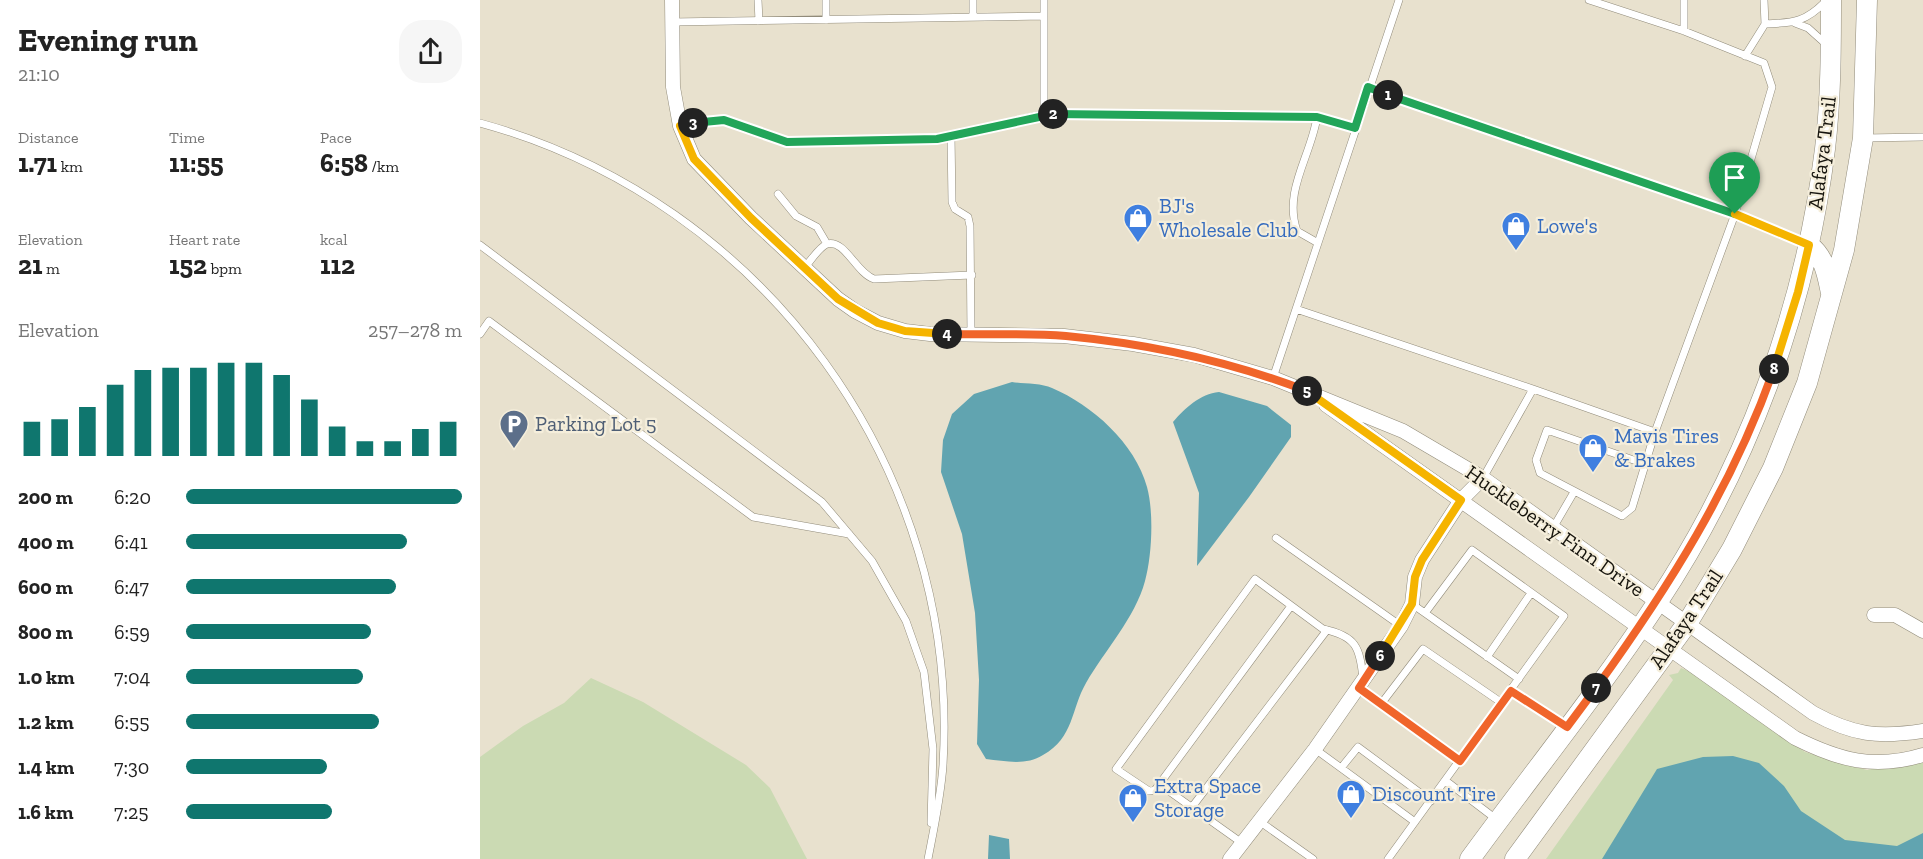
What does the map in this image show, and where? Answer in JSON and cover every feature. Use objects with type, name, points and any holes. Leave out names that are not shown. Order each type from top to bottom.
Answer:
[{"type":"main road","name":"Alafaya Trail","points":[[1470,859],[1657,603],[1718,497],[1749,434],[1784,341],[1809,245],[1825,147],[1831,49],[1829,0]]},
{"type":"main road","name":"Alafaya Trail","points":[[1515,859],[1688,622],[1732,549],[1773,468],[1807,382],[1844,250],[1863,138],[1867,0]]},
{"type":"main road","points":[[1809,245],[1819,253],[1825,265],[1831,296]]},
{"type":"street","name":"Huckleberry Finn Drive","points":[[672,0],[672,87],[680,126],[694,159],[838,299],[878,323],[905,331],[1064,336],[1133,344],[1194,355],[1273,378],[1307,391],[1403,430],[1483,478],[1813,713],[1840,728],[1888,736],[1923,731]]},
{"type":"street","name":"Huckleberry Finn Drive","points":[[1307,391],[1795,738],[1827,754],[1865,764],[1907,760],[1923,755]]},
{"type":"street","points":[[1230,859],[1315,749],[1401,626],[1412,604],[1415,577],[1422,560],[1461,500],[1483,478]]},
{"type":"street","points":[[1874,615],[1895,615],[1923,630]]},
{"type":"lane","points":[[758,0],[759,21]]},
{"type":"lane","points":[[826,0],[826,20]]},
{"type":"lane","points":[[973,0],[973,17]]},
{"type":"lane","points":[[1044,0],[1044,114]]},
{"type":"lane","points":[[1273,378],[1368,87],[1399,0]]},
{"type":"lane","points":[[1589,0],[1684,31],[1764,63],[1772,87],[1735,214],[1655,432],[1645,465],[1628,514],[1616,515],[1540,473],[1536,468],[1547,430],[1645,465]]},
{"type":"lane","points":[[1684,0],[1684,31]]},
{"type":"lane","points":[[1745,56],[1765,24],[1764,0]]},
{"type":"lane","points":[[1765,24],[1795,23],[1808,17],[1829,0]]},
{"type":"lane","points":[[672,22],[1044,16]]},
{"type":"lane","points":[[1795,23],[1808,28],[1831,49]]},
{"type":"lane","points":[[1368,87],[1735,214],[1809,245]]},
{"type":"lane","points":[[680,126],[707,120],[724,120],[787,142],[937,139],[1044,114],[1317,117],[1355,128]]},
{"type":"lane","points":[[1317,117],[1313,139],[1296,180],[1293,210],[1297,231],[1318,243]]},
{"type":"lane","points":[[480,123],[542,142],[602,170],[642,192],[697,230],[740,266],[780,306],[822,358],[847,395],[880,453],[907,518],[920,558],[935,626],[943,696],[943,763],[928,859]]},
{"type":"lane","points":[[951,136],[952,202],[956,209],[968,217],[972,275],[971,334]]},
{"type":"lane","points":[[1863,138],[1923,136]]},
{"type":"lane","points":[[778,194],[796,216],[817,227],[827,244],[842,247],[859,271],[874,279],[972,275]]},
{"type":"lane","points":[[804,268],[827,244]]},
{"type":"lane","points":[[480,245],[822,502],[872,561],[893,593],[912,635],[924,672],[933,749],[930,849]]},
{"type":"lane","points":[[1296,309],[1655,432]]},
{"type":"lane","points":[[480,334],[489,321],[753,517],[849,534]]},
{"type":"lane","points":[[1483,478],[1533,389]]},
{"type":"lane","points":[[1553,528],[1574,492]]},
{"type":"lane","points":[[1276,538],[1401,626]]},
{"type":"lane","points":[[1388,859],[1564,616],[1472,550],[1425,613]]},
{"type":"lane","points":[[1242,843],[1166,789],[1149,791],[1116,769],[1255,579],[1290,606],[1327,630],[1354,642],[1359,655],[1361,685],[1381,704],[1460,761]]},
{"type":"lane","points":[[1487,657],[1531,593]]},
{"type":"lane","points":[[1412,604],[1519,679]]},
{"type":"lane","points":[[1155,790],[1290,606]]},
{"type":"lane","points":[[1192,807],[1327,630]]},
{"type":"lane","points":[[1381,704],[1423,649],[1502,703]]},
{"type":"lane","points":[[1511,691],[1567,727]]},
{"type":"lane","points":[[1341,768],[1358,747],[1431,801]]},
{"type":"lane","points":[[1315,749],[1415,822]]},
{"type":"lane","points":[[1446,781],[1498,821]]},
{"type":"lane","points":[[1259,821],[1313,859]]},
{"type":"green space","points":[[1681,668],[1700,676],[1805,752],[1867,770],[1923,758],[1923,859],[1546,859],[1673,680],[1669,675],[1678,673]]},
{"type":"green space","points":[[591,678],[643,702],[746,765],[770,788],[807,859],[480,859],[480,757],[523,726],[564,703]]},
{"type":"water","points":[[1012,382],[1048,386],[1082,404],[1110,427],[1133,455],[1141,471],[1149,497],[1151,521],[1149,559],[1140,595],[1127,621],[1086,683],[1066,732],[1053,748],[1043,755],[1030,761],[1015,762],[986,759],[977,744],[979,680],[975,613],[962,534],[941,472],[943,440],[952,414],[974,394]]},
{"type":"water","points":[[1219,392],[1267,406],[1291,425],[1291,437],[1197,566],[1199,493],[1173,422],[1193,402]]},
{"type":"water","points":[[1733,756],[1759,763],[1784,786],[1801,811],[1845,840],[1897,846],[1923,833],[1923,859],[1602,859],[1657,769],[1703,757]]},
{"type":"water","points":[[989,835],[1009,839],[1010,859],[988,859]]},
{"type":"place","name":"BJ's Wholesale Club","points":[[1138,244]]},
{"type":"place","name":"Lowe's","points":[[1516,252]]},
{"type":"place","name":"Parking Lot 5","points":[[514,450]]},
{"type":"place","name":"Mavis Tires & Brakes","points":[[1593,474]]},
{"type":"place","name":"Discount Tire","points":[[1351,820]]},
{"type":"place","name":"Extra Space Storage","points":[[1133,824]]},
{"type":"route","points":[[1368,87],[1735,214],[1809,245],[1784,341],[1749,434],[1729,476],[1657,603],[1567,727],[1511,691],[1460,761],[1359,688],[1401,626],[1412,604],[1415,577],[1422,560],[1461,500],[1307,391],[1244,369],[1194,355],[1133,344],[1064,336],[930,334],[905,331],[878,323],[838,299],[751,218],[694,159],[680,126],[707,120],[724,120],[787,142],[937,139],[1044,114],[1295,116],[1317,117],[1355,128],[1368,87]]}]
